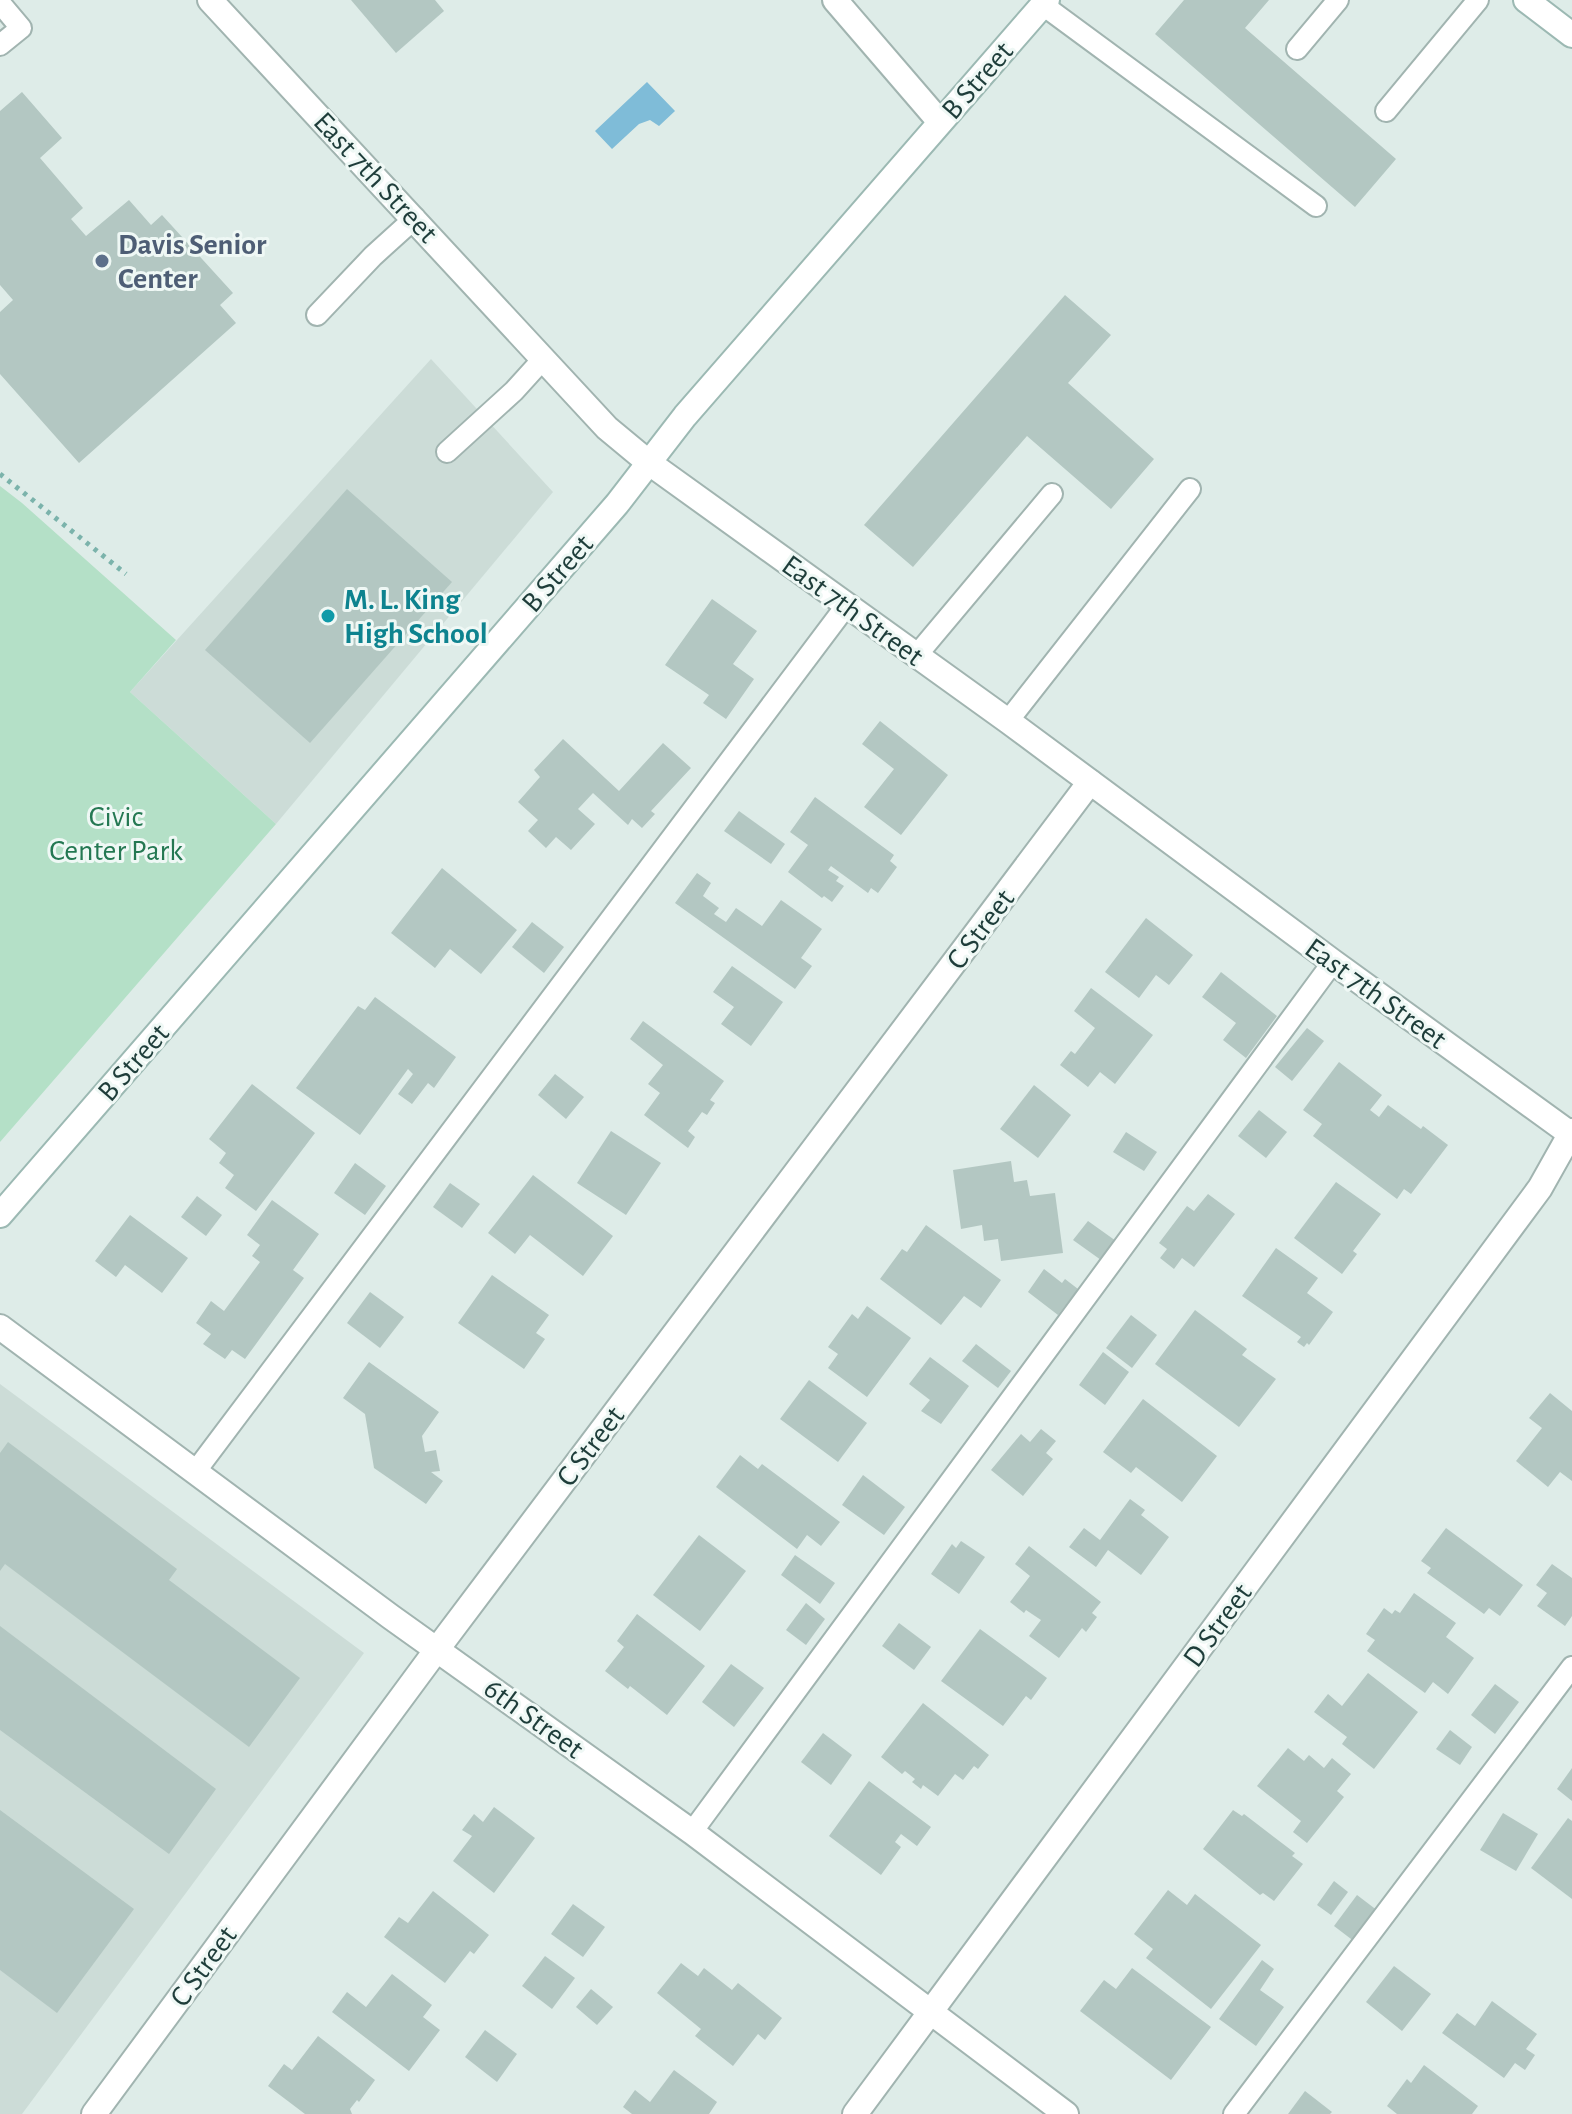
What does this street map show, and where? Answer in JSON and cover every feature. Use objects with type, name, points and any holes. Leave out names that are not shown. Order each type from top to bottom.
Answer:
[{"type":"street","name":"East 7th Street","points":[[210,0],[607,428],[648,462],[1571,1133]]},
{"type":"street","points":[[835,0],[940,122]]},
{"type":"street","points":[[1526,0],[1569,26]]},
{"type":"street","name":"B Street","points":[[0,1215],[617,504],[648,462],[1045,2]]},
{"type":"street","name":"C Street","points":[[94,2114],[438,1648],[1090,782]]},
{"type":"street","name":"D Street","points":[[855,2114],[1540,1188],[1571,1133]]},
{"type":"street","name":"6th Street","points":[[0,1327],[391,1617],[692,1832],[1066,2114]]},
{"type":"lane","points":[[1297,49],[1338,0]]},
{"type":"lane","points":[[1386,111],[1478,0]]},
{"type":"lane","points":[[1045,2],[1316,206]]},
{"type":"lane","points":[[0,3],[21,28],[0,45]]},
{"type":"lane","points":[[317,315],[373,256],[415,218]]},
{"type":"lane","points":[[447,452],[514,391],[543,359]]},
{"type":"lane","points":[[1008,721],[1190,489]]},
{"type":"lane","points":[[916,656],[1052,494]]},
{"type":"lane","points":[[195,1472],[846,606]]},
{"type":"lane","points":[[692,1832],[1333,962]]},
{"type":"lane","points":[[1234,2114],[1572,1667]]},
{"type":"path","points":[[0,474],[126,574]]},
{"type":"shaded area","points":[[431,359],[553,492],[276,824],[130,692]]},
{"type":"shaded area","points":[[0,1384],[364,1653],[22,2114],[0,2114]]},
{"type":"green space","name":"Civic Center Park","points":[[0,486],[176,640],[130,692],[276,824],[0,1142]]},
{"type":"water","points":[[647,82],[675,111],[659,126],[650,120],[639,124],[612,149],[595,131]]},
{"type":"building","points":[[351,0],[435,0],[444,11],[396,53]]},
{"type":"building","points":[[1184,0],[1269,0],[1245,28],[1396,159],[1355,207],[1155,34]]},
{"type":"building","name":"Davis Senior Center","points":[[22,92],[62,138],[40,158],[83,208],[71,219],[86,236],[129,200],[151,225],[162,215],[233,293],[220,305],[236,323],[79,463],[0,374],[0,312],[13,300],[0,285],[0,111]]},
{"type":"building","points":[[1065,295],[1111,335],[1068,383],[1154,459],[1111,509],[1027,436],[913,567],[864,525]]},
{"type":"building","name":"M. L. King High School","points":[[347,489],[452,582],[310,743],[205,650]]},
{"type":"building","points":[[712,599],[757,631],[733,664],[754,679],[726,719],[703,703],[709,695],[665,665]]},
{"type":"building","points":[[880,721],[948,775],[901,835],[864,807],[894,769],[862,744]]},
{"type":"building","points":[[563,739],[619,791],[663,743],[691,768],[651,811],[655,814],[642,828],[632,819],[628,825],[593,793],[578,809],[595,824],[571,850],[556,837],[546,848],[528,831],[538,820],[518,802],[540,777],[534,770]]},
{"type":"building","points":[[815,797],[894,855],[890,861],[897,867],[878,893],[871,888],[868,893],[831,866],[828,870],[839,877],[836,881],[844,886],[832,902],[788,872],[808,845],[790,832]]},
{"type":"building","points":[[739,811],[785,844],[771,864],[724,831]]},
{"type":"building","points":[[442,868],[517,930],[481,974],[450,949],[435,968],[391,933]]},
{"type":"building","points":[[697,873],[711,883],[703,896],[719,908],[714,914],[726,922],[736,908],[762,926],[781,900],[822,929],[801,958],[812,966],[795,989],[675,903]]},
{"type":"building","points":[[1146,918],[1193,955],[1169,985],[1156,975],[1139,998],[1105,972]]},
{"type":"building","points":[[532,922],[564,947],[544,973],[512,947]]},
{"type":"building","points":[[732,966],[783,1002],[751,1046],[721,1024],[734,1007],[713,992]]},
{"type":"building","points":[[1221,972],[1277,1016],[1246,1058],[1223,1040],[1236,1023],[1202,997]]},
{"type":"building","points":[[1091,988],[1153,1035],[1115,1084],[1100,1072],[1088,1087],[1060,1065],[1071,1051],[1075,1054],[1095,1028],[1074,1011]]},
{"type":"building","points":[[375,997],[456,1057],[434,1088],[428,1083],[412,1104],[398,1094],[413,1074],[408,1069],[360,1135],[296,1088],[358,1006],[365,1010]]},
{"type":"building","points":[[643,1021],[724,1081],[710,1100],[715,1103],[707,1115],[702,1112],[688,1131],[695,1137],[688,1148],[644,1115],[660,1093],[648,1084],[663,1065],[630,1039]]},
{"type":"building","points":[[1307,1028],[1324,1041],[1292,1081],[1275,1067]]},
{"type":"building","points":[[1339,1062],[1382,1095],[1370,1110],[1379,1117],[1388,1105],[1448,1145],[1411,1194],[1404,1189],[1397,1199],[1313,1136],[1322,1124],[1303,1110]]},
{"type":"building","points":[[555,1074],[584,1097],[566,1119],[538,1095]]},
{"type":"building","points":[[252,1084],[315,1133],[256,1211],[225,1188],[234,1175],[219,1163],[226,1153],[209,1139]]},
{"type":"building","points":[[1034,1085],[1071,1115],[1038,1158],[1000,1129]]},
{"type":"building","points":[[1259,1110],[1287,1132],[1266,1158],[1238,1136]]},
{"type":"building","points":[[611,1131],[661,1163],[626,1215],[577,1183]]},
{"type":"building","points":[[1126,1132],[1157,1152],[1144,1171],[1113,1152]]},
{"type":"building","points":[[1011,1161],[1014,1182],[1027,1180],[1030,1196],[1055,1193],[1063,1253],[1001,1261],[998,1239],[984,1241],[982,1225],[961,1229],[953,1170]]},
{"type":"building","points":[[355,1163],[386,1186],[365,1215],[334,1193]]},
{"type":"building","points":[[533,1175],[613,1236],[583,1276],[530,1235],[515,1254],[488,1233]]},
{"type":"building","points":[[1336,1182],[1381,1214],[1353,1251],[1357,1254],[1342,1274],[1294,1238]]},
{"type":"building","points":[[450,1183],[480,1204],[462,1228],[433,1207]]},
{"type":"building","points":[[1208,1194],[1235,1214],[1194,1267],[1182,1258],[1174,1269],[1160,1258],[1167,1249],[1159,1243],[1187,1206],[1194,1211]]},
{"type":"building","points":[[197,1196],[222,1215],[206,1236],[181,1217]]},
{"type":"building","points":[[272,1200],[319,1234],[293,1270],[304,1278],[245,1359],[232,1350],[225,1359],[203,1344],[211,1334],[196,1323],[211,1301],[224,1311],[260,1262],[252,1256],[260,1245],[247,1235]]},
{"type":"building","points":[[130,1215],[188,1258],[162,1293],[125,1265],[116,1277],[95,1261]]},
{"type":"building","points":[[1088,1221],[1116,1241],[1101,1260],[1073,1240]]},
{"type":"building","points":[[926,1225],[1001,1280],[981,1308],[964,1296],[941,1325],[880,1279],[902,1249],[907,1252]]},
{"type":"building","points":[[1276,1248],[1318,1278],[1307,1293],[1333,1312],[1309,1345],[1307,1343],[1304,1347],[1297,1342],[1301,1337],[1242,1296]]},
{"type":"building","points":[[1044,1269],[1062,1283],[1065,1279],[1078,1289],[1058,1315],[1028,1292]]},
{"type":"building","points":[[492,1275],[549,1315],[536,1333],[545,1339],[524,1369],[458,1323]]},
{"type":"building","points":[[370,1292],[404,1317],[380,1348],[347,1323]]},
{"type":"building","points":[[867,1306],[911,1338],[867,1397],[828,1368],[838,1354],[828,1347],[852,1314],[858,1319]]},
{"type":"building","points":[[1195,1310],[1247,1349],[1242,1355],[1276,1379],[1239,1427],[1155,1364]]},
{"type":"building","points":[[1131,1315],[1157,1335],[1132,1368],[1106,1348]]},
{"type":"building","points":[[976,1344],[1011,1371],[998,1388],[962,1361]]},
{"type":"building","points":[[1103,1352],[1129,1372],[1105,1405],[1079,1385]]},
{"type":"building","points":[[930,1357],[969,1386],[941,1424],[921,1411],[930,1400],[909,1384]]},
{"type":"building","points":[[369,1362],[439,1412],[422,1436],[425,1452],[436,1450],[440,1471],[431,1472],[443,1481],[426,1504],[374,1468],[365,1414],[343,1398]]},
{"type":"building","points":[[809,1380],[867,1423],[838,1462],[780,1419]]},
{"type":"building","points":[[1550,1393],[1572,1411],[1572,1481],[1560,1472],[1548,1487],[1516,1461],[1542,1428],[1529,1418]]},
{"type":"building","points":[[1143,1399],[1217,1456],[1182,1502],[1136,1467],[1131,1473],[1103,1452]]},
{"type":"building","points":[[1041,1429],[1056,1441],[1046,1453],[1053,1459],[1023,1496],[991,1470],[1021,1434],[1030,1442]]},
{"type":"building","points":[[8,1442],[177,1569],[169,1580],[300,1678],[249,1747],[5,1564],[0,1571],[0,1453]]},
{"type":"building","points":[[740,1455],[758,1469],[762,1464],[840,1522],[821,1546],[807,1535],[797,1549],[716,1487]]},
{"type":"building","points":[[863,1475],[905,1507],[884,1535],[842,1505]]},
{"type":"building","points":[[1130,1499],[1145,1510],[1141,1515],[1169,1537],[1141,1575],[1108,1550],[1096,1567],[1069,1547],[1084,1528],[1100,1540]]},
{"type":"building","points":[[1446,1528],[1523,1585],[1500,1616],[1489,1608],[1484,1614],[1427,1573],[1431,1568],[1421,1561]]},
{"type":"building","points":[[699,1535],[746,1571],[700,1631],[653,1595]]},
{"type":"building","points":[[961,1541],[985,1557],[959,1594],[931,1574],[952,1544],[956,1548]]},
{"type":"building","points":[[1029,1546],[1101,1602],[1092,1613],[1097,1617],[1086,1632],[1082,1628],[1059,1658],[1029,1636],[1041,1620],[1026,1610],[1024,1613],[1010,1602],[1030,1576],[1015,1564]]},
{"type":"building","points":[[795,1555],[835,1583],[820,1604],[781,1575]]},
{"type":"building","points":[[1552,1564],[1572,1578],[1572,1616],[1565,1626],[1537,1606],[1547,1593],[1536,1585]]},
{"type":"building","points":[[1414,1593],[1456,1623],[1446,1637],[1474,1658],[1448,1694],[1433,1682],[1425,1693],[1367,1651],[1375,1640],[1366,1634],[1384,1608],[1392,1614],[1395,1610],[1400,1613]]},
{"type":"building","points":[[806,1603],[825,1619],[806,1645],[786,1630]]},
{"type":"building","points":[[637,1614],[705,1666],[667,1715],[605,1671],[624,1647],[617,1641]]},
{"type":"building","points":[[899,1623],[931,1647],[914,1670],[882,1646]]},
{"type":"building","points":[[0,1626],[216,1789],[169,1854],[0,1730]]},
{"type":"building","points":[[980,1629],[1047,1678],[1031,1700],[1026,1696],[1003,1726],[941,1681]]},
{"type":"building","points":[[731,1664],[764,1688],[734,1727],[702,1702]]},
{"type":"building","points":[[1368,1673],[1418,1712],[1374,1769],[1342,1744],[1347,1737],[1314,1712],[1328,1694],[1342,1706]]},
{"type":"building","points":[[1495,1684],[1519,1702],[1495,1734],[1471,1715]]},
{"type":"building","points":[[923,1703],[989,1755],[978,1769],[974,1766],[963,1780],[955,1774],[938,1796],[923,1785],[921,1789],[905,1771],[902,1774],[881,1757]]},
{"type":"building","points":[[1450,1730],[1472,1747],[1460,1765],[1436,1749]]},
{"type":"building","points":[[823,1733],[852,1755],[831,1785],[801,1762]]},
{"type":"building","points":[[1288,1748],[1304,1761],[1309,1755],[1324,1768],[1332,1758],[1351,1774],[1337,1791],[1344,1797],[1307,1843],[1293,1832],[1301,1821],[1257,1786]]},
{"type":"building","points":[[1572,1768],[1572,1801],[1557,1789]]},
{"type":"building","points":[[869,1781],[931,1827],[917,1846],[901,1834],[895,1842],[901,1847],[881,1875],[829,1836]]},
{"type":"building","points":[[494,1807],[535,1838],[494,1893],[453,1861],[472,1836],[462,1830],[474,1814],[483,1822]]},
{"type":"building","points":[[0,1810],[134,1909],[57,2013],[0,1970]]},
{"type":"building","points":[[1233,1810],[1242,1816],[1244,1814],[1295,1853],[1292,1856],[1303,1864],[1274,1901],[1263,1893],[1260,1895],[1203,1849]]},
{"type":"building","points":[[1503,1813],[1538,1834],[1516,1871],[1480,1850]]},
{"type":"building","points":[[1568,1818],[1572,1821],[1572,1899],[1531,1868]]},
{"type":"building","points":[[1334,1881],[1348,1892],[1331,1915],[1317,1905]]},
{"type":"building","points":[[1168,1890],[1187,1905],[1195,1894],[1261,1945],[1211,2009],[1146,1958],[1153,1949],[1134,1934]]},
{"type":"building","points":[[433,1891],[489,1935],[474,1954],[470,1951],[445,1983],[384,1937],[399,1917],[408,1923]]},
{"type":"building","points":[[1357,1895],[1378,1911],[1355,1942],[1334,1926]]},
{"type":"building","points":[[573,1904],[605,1927],[583,1957],[551,1934]]},
{"type":"building","points":[[545,1956],[575,1978],[552,2009],[522,1986]]},
{"type":"building","points":[[1262,1960],[1274,1969],[1260,1990],[1284,2007],[1256,2046],[1219,2019]]},
{"type":"building","points":[[681,1963],[698,1976],[704,1968],[732,1990],[738,1983],[782,2018],[765,2040],[758,2034],[733,2066],[695,2036],[701,2029],[657,1993]]},
{"type":"building","points":[[1394,1966],[1431,1994],[1402,2031],[1366,2002]]},
{"type":"building","points":[[1132,1968],[1211,2027],[1171,2080],[1080,2011],[1104,1980],[1116,1989]]},
{"type":"building","points":[[392,1974],[432,2005],[423,2017],[440,2030],[409,2071],[332,2012],[347,1992],[366,2007]]},
{"type":"building","points":[[591,1989],[613,2007],[597,2025],[576,2007]]},
{"type":"building","points":[[1492,2001],[1537,2034],[1526,2049],[1535,2055],[1525,2070],[1515,2063],[1504,2078],[1442,2033],[1457,2013],[1475,2026]]},
{"type":"building","points":[[485,2030],[517,2054],[497,2082],[465,2057]]},
{"type":"building","points":[[318,2036],[375,2080],[350,2109],[352,2114],[305,2114],[268,2086],[284,2064],[292,2070]]},
{"type":"building","points":[[1424,2065],[1478,2106],[1472,2114],[1397,2114],[1387,2106],[1407,2079],[1411,2083]]},
{"type":"building","points":[[674,2070],[717,2102],[709,2114],[632,2114],[623,2107],[635,2090],[650,2102]]},
{"type":"building","points":[[1305,2091],[1332,2112],[1288,2114]]},
{"type":"place","name":"Davis Senior Center","points":[[102,261]]},
{"type":"place","name":"M. L. King High School","points":[[328,616]]}]
